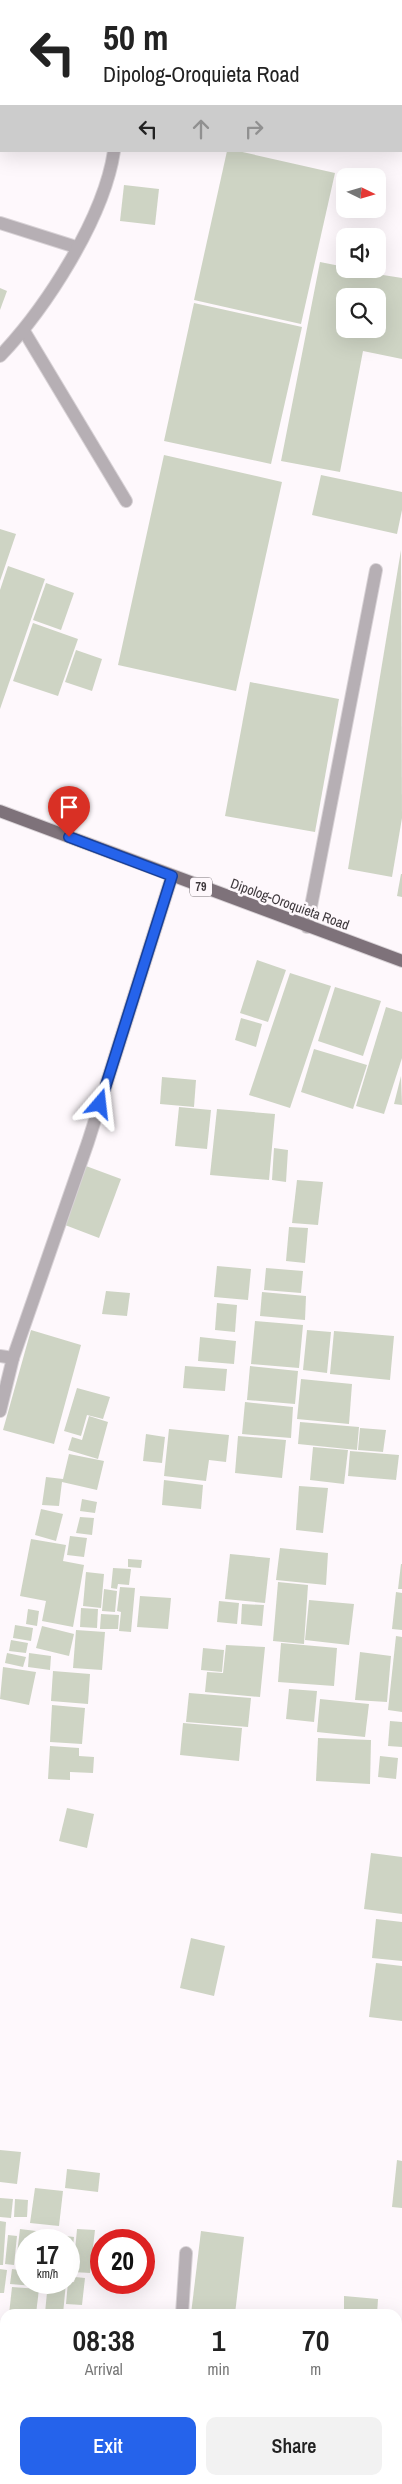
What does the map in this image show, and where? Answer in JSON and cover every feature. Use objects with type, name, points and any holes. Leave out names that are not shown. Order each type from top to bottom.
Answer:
[{"type":"main road","name":"Dipolog-Oroquieta Road","points":[[0,811],[402,961]]},
{"type":"lane","points":[[0,356],[24,331],[99,206],[114,152]]},
{"type":"lane","points":[[0,223],[76,247]]},
{"type":"lane","points":[[24,331],[126,501]]},
{"type":"lane","points":[[307,927],[376,570]]},
{"type":"lane","points":[[0,1411],[6,1357],[88,1142],[172,876]]},
{"type":"lane","points":[[182,2309],[186,2253]]},
{"type":"building","points":[[227,152],[242,152],[335,173],[301,324],[194,300]]},
{"type":"building","points":[[124,185],[159,189],[155,225],[120,221]]},
{"type":"building","points":[[320,262],[336,265],[336,278],[386,278],[386,275],[402,278],[402,359],[363,351],[340,472],[281,461]]},
{"type":"building","points":[[0,288],[7,291],[0,310]]},
{"type":"building","points":[[194,303],[302,327],[271,464],[164,441]]},
{"type":"building","points":[[164,455],[282,482],[236,691],[118,665]]},
{"type":"building","points":[[321,475],[402,492],[402,510],[397,534],[312,515]]},
{"type":"building","points":[[0,529],[16,534],[0,581]]},
{"type":"building","points":[[401,550],[402,818],[392,877],[348,869]]},
{"type":"building","points":[[8,566],[45,579],[0,709],[0,590]]},
{"type":"building","points":[[46,583],[74,593],[61,630],[33,620]]},
{"type":"building","points":[[33,623],[78,639],[58,696],[13,681]]},
{"type":"building","points":[[76,650],[102,659],[92,691],[65,682]]},
{"type":"building","points":[[250,682],[339,699],[315,832],[225,816]]},
{"type":"building","points":[[402,874],[402,897],[397,896]]},
{"type":"building","points":[[257,960],[286,970],[268,1022],[240,1013]]},
{"type":"building","points":[[290,973],[331,986],[290,1108],[249,1095]]},
{"type":"building","points":[[335,987],[381,1001],[363,1056],[318,1041]]},
{"type":"building","points":[[386,1007],[402,1012],[402,1058],[384,1114],[356,1106]]},
{"type":"building","points":[[241,1018],[262,1024],[256,1047],[235,1040]]},
{"type":"building","points":[[314,1049],[367,1065],[353,1109],[301,1092]]},
{"type":"building","points":[[401,1076],[402,1105],[394,1104]]},
{"type":"building","points":[[162,1077],[196,1080],[194,1107],[160,1104]]},
{"type":"building","points":[[179,1107],[211,1110],[207,1149],[175,1146]]},
{"type":"building","points":[[217,1109],[275,1114],[269,1180],[210,1175]]},
{"type":"building","points":[[274,1148],[288,1150],[286,1182],[272,1180]]},
{"type":"building","points":[[86,1166],[121,1179],[99,1238],[65,1225]]},
{"type":"building","points":[[297,1180],[323,1182],[318,1225],[292,1223]]},
{"type":"building","points":[[289,1227],[308,1228],[305,1263],[286,1261]]},
{"type":"building","points":[[217,1266],[251,1269],[248,1300],[214,1297]]},
{"type":"building","points":[[266,1268],[303,1271],[301,1293],[264,1290]]},
{"type":"building","points":[[106,1291],[130,1293],[127,1316],[102,1314]]},
{"type":"building","points":[[262,1292],[306,1296],[305,1320],[260,1316]]},
{"type":"building","points":[[217,1303],[237,1305],[235,1332],[215,1330]]},
{"type":"building","points":[[255,1321],[303,1325],[299,1368],[251,1364]]},
{"type":"building","points":[[31,1330],[81,1345],[54,1444],[3,1430]]},
{"type":"building","points":[[307,1330],[331,1332],[327,1373],[303,1370]]},
{"type":"building","points":[[334,1331],[394,1336],[390,1380],[330,1374]]},
{"type":"building","points":[[200,1337],[236,1341],[234,1364],[198,1361]]},
{"type":"building","points":[[185,1366],[227,1369],[225,1391],[183,1388]]},
{"type":"building","points":[[250,1366],[298,1371],[295,1404],[247,1400]]},
{"type":"building","points":[[301,1379],[352,1384],[349,1424],[297,1419]]},
{"type":"building","points":[[77,1388],[110,1397],[103,1419],[87,1415],[81,1436],[64,1431]]},
{"type":"building","points":[[245,1402],[293,1407],[291,1438],[242,1434]]},
{"type":"building","points":[[89,1416],[108,1422],[98,1459],[68,1450],[72,1437],[82,1440]]},
{"type":"building","points":[[300,1422],[359,1427],[357,1450],[298,1444]]},
{"type":"building","points":[[360,1428],[386,1430],[383,1452],[358,1450]]},
{"type":"building","points":[[169,1429],[229,1435],[226,1462],[209,1460],[206,1481],[164,1476]]},
{"type":"building","points":[[146,1434],[165,1437],[162,1463],[143,1461]]},
{"type":"building","points":[[238,1436],[286,1440],[282,1478],[235,1473]]},
{"type":"building","points":[[313,1447],[348,1450],[344,1484],[310,1480]]},
{"type":"building","points":[[350,1451],[399,1455],[396,1480],[348,1476]]},
{"type":"building","points":[[69,1454],[104,1461],[97,1490],[62,1482],[59,1506],[42,1505],[46,1477],[63,1479]]},
{"type":"building","points":[[164,1480],[203,1485],[201,1509],[162,1505]]},
{"type":"building","points":[[299,1486],[328,1488],[323,1533],[296,1530]]},
{"type":"building","points":[[82,1499],[97,1502],[95,1513],[80,1511]]},
{"type":"building","points":[[41,1509],[63,1514],[56,1541],[35,1535]]},
{"type":"building","points":[[80,1517],[94,1518],[92,1535],[76,1533]]},
{"type":"building","points":[[70,1536],[87,1538],[84,1557],[67,1555]]},
{"type":"building","points":[[31,1539],[66,1545],[63,1561],[84,1565],[73,1627],[42,1621],[46,1601],[20,1596]]},
{"type":"building","points":[[280,1548],[328,1553],[326,1585],[276,1580]]},
{"type":"building","points":[[230,1554],[270,1558],[265,1603],[225,1599]]},
{"type":"building","points":[[128,1559],[142,1560],[141,1568],[128,1567]]},
{"type":"building","points":[[401,1564],[402,1589],[398,1589]]},
{"type":"building","points":[[113,1568],[131,1569],[129,1585],[118,1584],[117,1589],[111,1588]]},
{"type":"building","points":[[86,1572],[104,1574],[101,1608],[83,1606]]},
{"type":"building","points":[[278,1582],[308,1585],[304,1644],[273,1641]]},
{"type":"building","points":[[120,1587],[135,1588],[131,1632],[119,1631],[121,1612],[117,1611]]},
{"type":"building","points":[[104,1589],[117,1591],[115,1612],[102,1611]]},
{"type":"building","points":[[396,1592],[402,1593],[402,1630],[392,1629]]},
{"type":"building","points":[[140,1596],[171,1598],[168,1629],[137,1627]]},
{"type":"building","points":[[309,1600],[354,1604],[349,1645],[305,1640]]},
{"type":"building","points":[[219,1601],[239,1603],[237,1624],[217,1622]]},
{"type":"building","points":[[242,1604],[264,1605],[262,1626],[241,1624]]},
{"type":"building","points":[[81,1608],[98,1609],[97,1628],[80,1627]]},
{"type":"building","points":[[28,1609],[39,1611],[37,1626],[26,1624]]},
{"type":"building","points":[[101,1614],[119,1615],[118,1629],[100,1629]]},
{"type":"building","points":[[15,1625],[33,1628],[31,1641],[13,1638]]},
{"type":"building","points":[[42,1626],[74,1634],[69,1656],[36,1648]]},
{"type":"building","points":[[76,1630],[105,1632],[102,1670],[73,1668]]},
{"type":"building","points":[[396,1636],[402,1637],[402,1712],[388,1710]]},
{"type":"building","points":[[11,1640],[28,1643],[26,1653],[9,1651]]},
{"type":"building","points":[[281,1643],[337,1648],[334,1686],[278,1682]]},
{"type":"building","points":[[226,1645],[265,1647],[260,1697],[205,1692],[207,1672],[223,1673]]},
{"type":"building","points":[[203,1648],[224,1650],[222,1672],[201,1670]]},
{"type":"building","points":[[360,1652],[391,1656],[387,1702],[355,1700]]},
{"type":"building","points":[[7,1653],[26,1657],[23,1667],[5,1663]]},
{"type":"building","points":[[29,1653],[51,1656],[50,1670],[28,1667]]},
{"type":"building","points":[[3,1667],[36,1672],[29,1705],[0,1699]]},
{"type":"building","points":[[53,1671],[90,1674],[88,1704],[51,1701]]},
{"type":"building","points":[[289,1689],[317,1691],[314,1722],[286,1719]]},
{"type":"building","points":[[189,1693],[251,1698],[248,1727],[186,1722]]},
{"type":"building","points":[[320,1699],[369,1704],[365,1737],[317,1732]]},
{"type":"building","points":[[52,1705],[85,1708],[82,1744],[50,1742]]},
{"type":"building","points":[[390,1721],[402,1722],[402,1747],[388,1746]]},
{"type":"building","points":[[183,1723],[242,1728],[239,1761],[180,1755]]},
{"type":"building","points":[[318,1738],[371,1740],[370,1784],[316,1781]]},
{"type":"building","points":[[50,1746],[79,1748],[79,1756],[94,1757],[93,1773],[70,1772],[70,1780],[48,1779]]},
{"type":"building","points":[[380,1756],[398,1758],[396,1779],[378,1777]]},
{"type":"building","points":[[67,1808],[94,1814],[87,1848],[59,1841]]},
{"type":"building","points":[[371,1853],[402,1857],[402,1914],[364,1909]]},
{"type":"building","points":[[376,1919],[402,1922],[402,1961],[372,1958]]},
{"type":"building","points":[[191,1938],[225,1946],[214,1996],[180,1988]]},
{"type":"building","points":[[376,1963],[402,1966],[402,2021],[369,2017]]},
{"type":"building","points":[[0,2150],[21,2152],[17,2184],[0,2182]]},
{"type":"building","points":[[397,2160],[402,2161],[402,2208],[392,2207]]},
{"type":"building","points":[[67,2169],[100,2173],[98,2192],[65,2188]]},
{"type":"building","points":[[35,2188],[63,2191],[59,2226],[30,2223]]},
{"type":"building","points":[[0,2198],[13,2199],[11,2218],[0,2217]]},
{"type":"building","points":[[15,2199],[28,2200],[27,2217],[14,2217]]},
{"type":"building","points":[[0,2221],[6,2222],[3,2265],[0,2265]]},
{"type":"building","points":[[80,2229],[90,2230],[90,2273],[80,2272]]},
{"type":"building","points":[[201,2231],[244,2237],[236,2309],[192,2309]]},
{"type":"building","points":[[8,2235],[15,2236],[14,2265],[5,2264]]},
{"type":"building","points":[[0,2269],[7,2270],[4,2293],[0,2293]]},
{"type":"building","points":[[12,2269],[15,2269],[15,2284],[10,2284]]},
{"type":"building","points":[[80,2278],[85,2278],[82,2305],[66,2304],[67,2294],[80,2294]]},
{"type":"building","points":[[12,2287],[15,2287],[15,2294],[38,2294],[37,2309],[10,2309]]},
{"type":"building","points":[[47,2294],[65,2294],[63,2309],[45,2309]]},
{"type":"building","points":[[344,2296],[378,2299],[377,2309],[344,2309]]},
{"type":"route","points":[[69,837],[172,876],[100,1104]]}]
